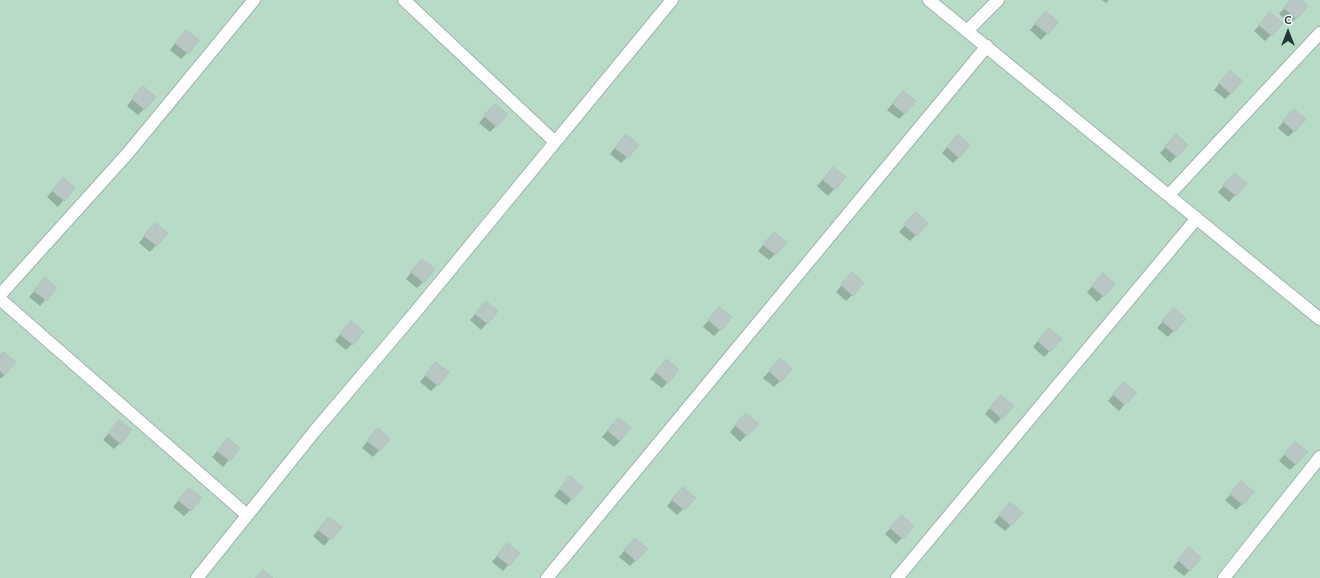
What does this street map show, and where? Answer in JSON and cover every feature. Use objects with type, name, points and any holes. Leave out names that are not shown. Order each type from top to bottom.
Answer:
[{"type":"lane","points":[[0,295],[128,153],[254,0]]},
{"type":"lane","points":[[404,0],[555,142]]},
{"type":"lane","points":[[197,578],[314,432],[413,315],[672,0]]},
{"type":"lane","points":[[929,0],[1320,319]]},
{"type":"lane","points":[[967,32],[998,0]]},
{"type":"lane","points":[[1169,195],[1320,33]]},
{"type":"lane","points":[[547,578],[987,46]]},
{"type":"lane","points":[[897,578],[1197,218]]},
{"type":"lane","points":[[0,299],[247,515]]},
{"type":"lane","points":[[1224,578],[1320,457]]},
{"type":"green space","points":[[0,0],[1320,0],[1320,578],[0,578]]},
{"type":"building","points":[[1291,0],[1301,0],[1308,6],[1297,19],[1284,8]]},
{"type":"building","points":[[1046,11],[1059,22],[1048,34],[1035,24]]},
{"type":"building","points":[[1270,12],[1283,23],[1272,36],[1259,25]]},
{"type":"building","points":[[186,30],[199,40],[188,54],[175,43]]},
{"type":"building","points":[[1230,71],[1243,81],[1231,94],[1219,83]]},
{"type":"building","points":[[143,86],[156,97],[145,110],[132,99]]},
{"type":"building","points":[[903,91],[916,101],[905,114],[893,104]]},
{"type":"building","points":[[495,104],[508,114],[497,127],[484,116]]},
{"type":"building","points":[[1294,109],[1306,119],[1295,132],[1283,121]]},
{"type":"building","points":[[626,134],[639,145],[628,158],[615,148]]},
{"type":"building","points":[[958,134],[970,145],[959,158],[947,147]]},
{"type":"building","points":[[1176,134],[1188,145],[1177,157],[1165,147]]},
{"type":"building","points":[[833,167],[846,177],[835,190],[823,180]]},
{"type":"building","points":[[1235,173],[1247,183],[1236,196],[1223,185]]},
{"type":"building","points":[[63,177],[75,188],[65,201],[52,191]]},
{"type":"building","points":[[916,212],[928,223],[917,236],[904,225]]},
{"type":"building","points":[[155,223],[168,233],[157,246],[144,236]]},
{"type":"building","points":[[774,232],[787,242],[776,255],[763,245]]},
{"type":"building","points":[[422,259],[435,269],[424,283],[411,272]]},
{"type":"building","points":[[852,272],[864,283],[853,296],[841,285]]},
{"type":"building","points":[[1103,273],[1115,284],[1104,297],[1092,286]]},
{"type":"building","points":[[45,277],[57,288],[47,301],[34,291]]},
{"type":"building","points":[[486,301],[498,311],[488,324],[475,314]]},
{"type":"building","points":[[719,307],[732,317],[721,331],[708,320]]},
{"type":"building","points":[[1174,308],[1186,319],[1175,332],[1162,321]]},
{"type":"building","points":[[351,321],[364,332],[353,345],[340,334]]},
{"type":"building","points":[[1049,328],[1062,339],[1050,352],[1038,341]]},
{"type":"building","points":[[3,352],[16,362],[5,375],[0,371],[0,356]]},
{"type":"building","points":[[780,358],[792,369],[781,382],[769,371]]},
{"type":"building","points":[[667,359],[679,370],[668,383],[656,372]]},
{"type":"building","points":[[436,362],[449,372],[438,386],[425,375]]},
{"type":"building","points":[[1124,382],[1137,393],[1125,405],[1113,394]]},
{"type":"building","points":[[1001,395],[1014,406],[1002,419],[990,408]]},
{"type":"building","points":[[746,413],[759,424],[747,436],[735,425]]},
{"type":"building","points":[[618,418],[631,428],[620,441],[608,431]]},
{"type":"building","points":[[119,420],[132,430],[121,444],[108,433]]},
{"type":"building","points":[[378,428],[390,439],[380,451],[367,441]]},
{"type":"building","points":[[228,438],[240,448],[230,461],[217,451]]},
{"type":"building","points":[[1295,442],[1308,452],[1296,465],[1284,454]]},
{"type":"building","points":[[570,476],[583,487],[572,500],[560,489]]},
{"type":"building","points":[[1241,481],[1254,492],[1243,505],[1230,494]]},
{"type":"building","points":[[683,487],[696,498],[684,510],[672,500]]},
{"type":"building","points":[[189,488],[202,498],[191,511],[178,500]]},
{"type":"building","points":[[1010,502],[1023,513],[1011,526],[999,515]]},
{"type":"building","points":[[902,515],[914,526],[903,539],[890,528]]},
{"type":"building","points":[[329,517],[342,527],[331,540],[318,530]]},
{"type":"building","points":[[635,538],[648,549],[636,561],[624,550]]},
{"type":"building","points":[[507,543],[520,553],[510,566],[497,556]]},
{"type":"building","points":[[1189,547],[1201,558],[1190,571],[1178,560]]},
{"type":"building","points":[[263,570],[273,578],[256,578]]}]
